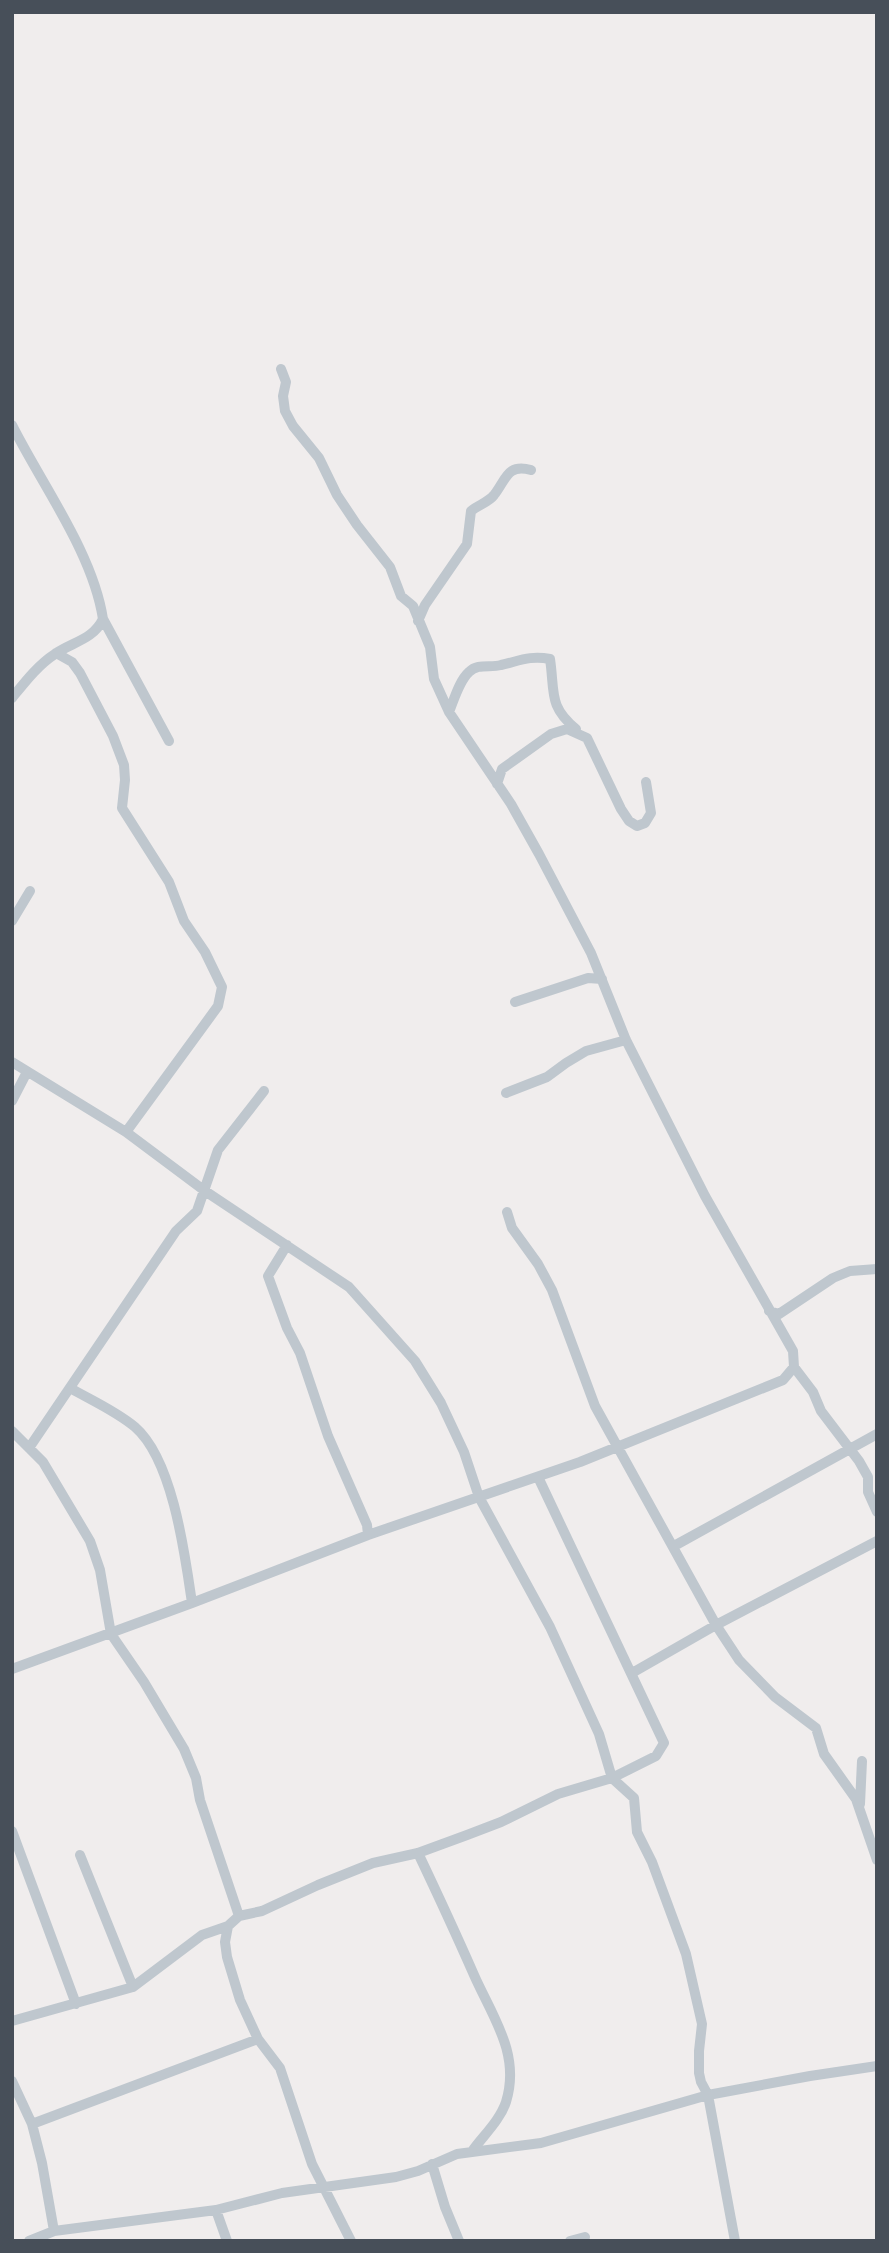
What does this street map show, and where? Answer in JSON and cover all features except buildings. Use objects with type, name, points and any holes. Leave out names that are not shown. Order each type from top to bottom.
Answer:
[{"type":"street","points":[[281,369],[286,382],[283,397],[285,411],[293,426],[319,458],[337,495],[390,566],[401,596],[412,606],[429,647],[434,679],[449,712],[511,804],[539,854],[591,953],[626,1040],[705,1196],[793,1351],[794,1367],[813,1392],[821,1411],[868,1477],[868,1492],[877,1512]]},
{"type":"street","points":[[12,425],[75,541],[100,599],[103,619],[169,741]]},
{"type":"street","points":[[418,621],[425,606],[467,544],[471,528],[471,510],[494,496],[504,478],[514,469],[522,467],[531,470]]},
{"type":"street","points":[[12,698],[40,666],[56,653],[80,642],[98,629],[103,619]]},
{"type":"street","points":[[56,653],[72,662],[80,673],[113,736],[124,765],[122,808],[169,883],[184,921],[205,952],[222,987],[218,1006],[127,1132]]},
{"type":"street","points":[[449,712],[469,672],[481,666],[500,666],[535,656],[550,659],[555,706],[564,719],[587,738],[621,808],[629,821],[637,826],[645,822],[651,813],[646,782]]},
{"type":"street","points":[[497,784],[502,769],[551,734],[567,729],[587,738]]},
{"type":"street","points":[[12,921],[30,891]]},
{"type":"street","points":[[514,1002],[588,978],[602,979]]},
{"type":"street","points":[[506,1093],[547,1077],[586,1051],[626,1040]]},
{"type":"street","points":[[12,1062],[127,1132],[205,1191],[349,1287],[415,1361],[441,1403],[464,1452],[479,1497],[550,1627],[599,1734],[612,1777],[634,1798],[637,1832],[652,1862],[686,1954],[702,2024],[699,2073],[708,2095],[735,2241]]},
{"type":"street","points":[[12,1101],[27,1072]]},
{"type":"street","points":[[29,1448],[176,1231],[197,1211],[218,1150],[264,1091]]},
{"type":"street","points":[[507,1212],[512,1228],[538,1264],[552,1290],[595,1406],[716,1625],[738,1660],[775,1697],[816,1728],[824,1754],[856,1799],[877,1860]]},
{"type":"street","points":[[287,1245],[268,1276],[272,1292],[300,1353],[328,1436],[367,1525],[368,1535]]},
{"type":"street","points":[[769,1311],[779,1314],[833,1278],[850,1271],[877,1269]]},
{"type":"street","points":[[12,1669],[111,1634],[368,1535],[538,1477],[783,1380],[794,1367]]},
{"type":"street","points":[[70,1388],[135,1427],[150,1447],[163,1472],[183,1538],[192,1603]]},
{"type":"street","points":[[12,1431],[43,1462],[90,1541],[100,1570],[111,1634],[159,1705],[184,1749],[239,1916]]},
{"type":"street","points":[[674,1546],[877,1434]]},
{"type":"street","points":[[12,2021],[133,1987],[202,1935],[228,1926],[239,1916],[262,1911],[288,1897],[373,1863],[418,1853],[501,1822],[558,1794],[612,1777],[656,1756],[664,1743],[538,1477]]},
{"type":"street","points":[[632,1673],[716,1625],[877,1541]]},
{"type":"street","points":[[860,1810],[862,1761]]},
{"type":"street","points":[[12,1831],[76,2004]]},
{"type":"street","points":[[418,1853],[502,2031],[507,2049],[507,2099],[502,2112],[473,2150]]},
{"type":"street","points":[[80,1855],[133,1987]]},
{"type":"street","points":[[228,1926],[225,1942],[227,1957],[240,2000],[258,2039],[280,2068],[312,2164],[351,2241]]},
{"type":"street","points":[[32,2124],[258,2039]]},
{"type":"street","points":[[29,2241],[54,2231],[216,2210],[262,2197],[396,2177],[418,2171],[457,2154],[541,2143],[708,2095],[877,2066]]},
{"type":"street","points":[[12,2081],[32,2124],[43,2163],[54,2231]]},
{"type":"street","points":[[432,2164],[445,2207],[460,2241]]},
{"type":"street","points":[[216,2210],[227,2241]]},
{"type":"street","points":[[570,2241],[585,2237]]}]
